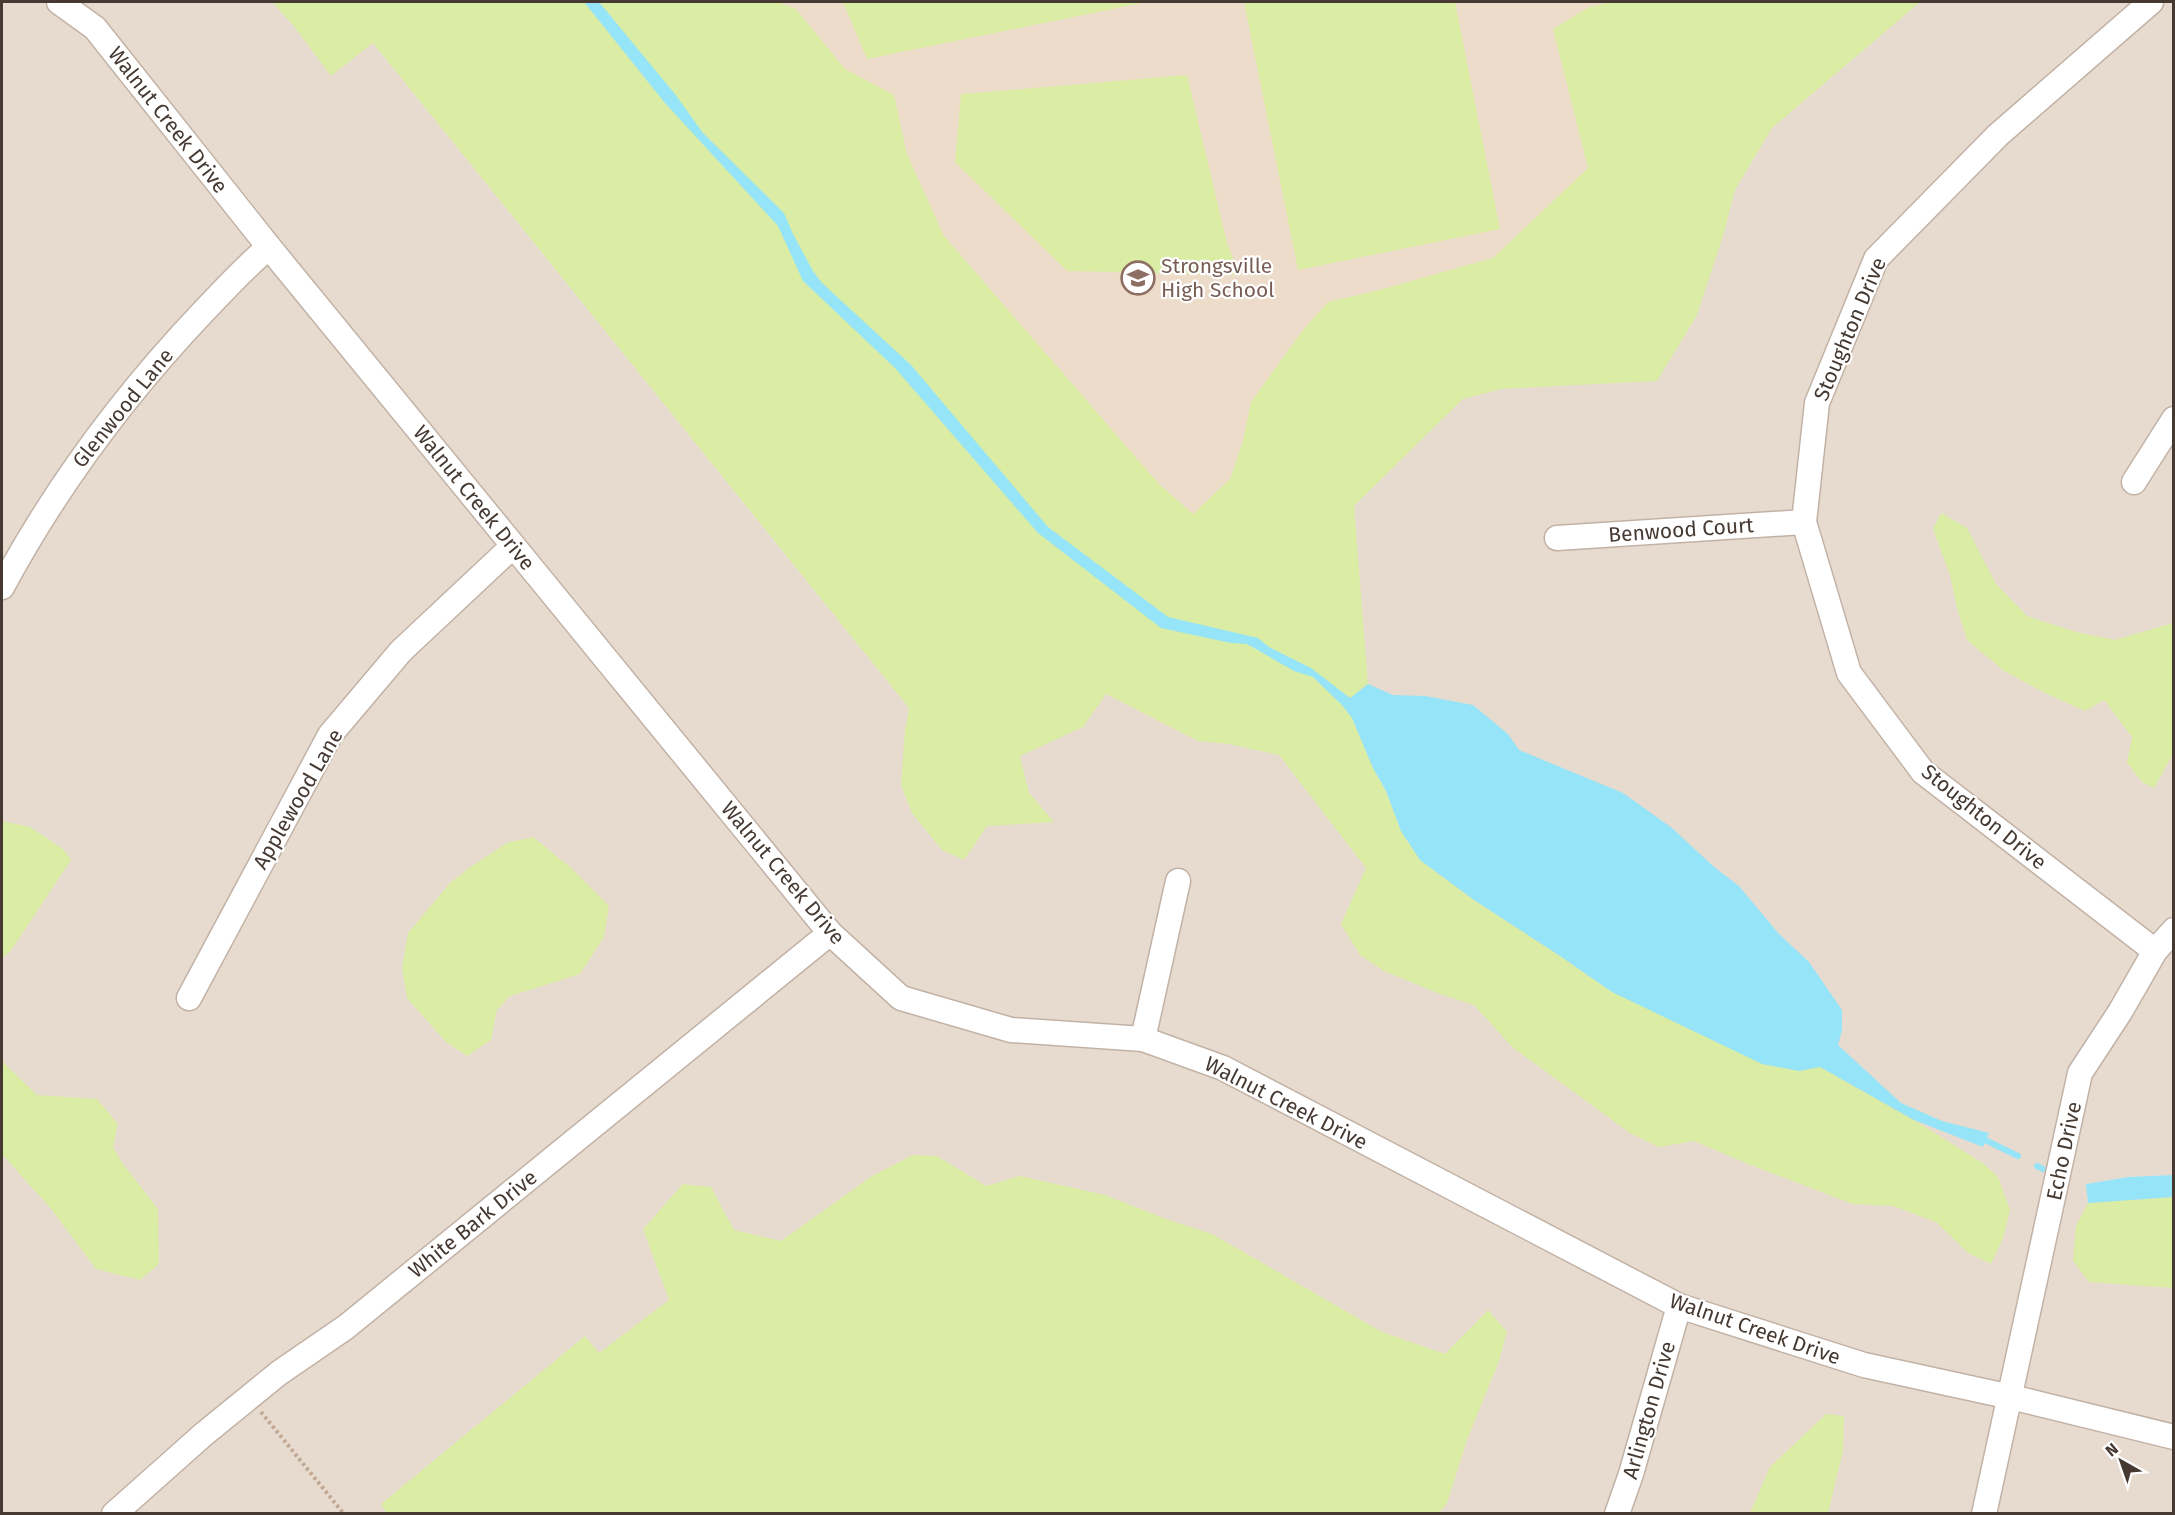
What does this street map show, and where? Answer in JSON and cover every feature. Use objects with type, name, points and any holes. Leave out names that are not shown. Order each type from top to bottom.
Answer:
[{"type":"street","name":"Walnut Creek Drive","points":[[59,2],[95,28],[269,247],[830,933],[901,998],[1011,1030],[1143,1039],[1222,1068],[1679,1306],[1864,1365],[2011,1397],[2174,1437]]},
{"type":"street","name":"Stoughton Drive","points":[[2151,2],[1998,135],[1876,259],[1816,403],[1804,522],[1849,673],[1923,772],[2155,951]]},
{"type":"street","name":"Glenwood Lane","points":[[2,588],[74,468],[123,405],[178,339],[269,247]]},
{"type":"street","points":[[2134,482],[2174,419]]},
{"type":"street","name":"Benwood Court","points":[[1557,538],[1804,522]]},
{"type":"street","name":"Applewood Lane","points":[[189,998],[330,735],[401,651],[513,546]]},
{"type":"street","points":[[1143,1039],[1178,881]]},
{"type":"street","name":"Echo Drive","points":[[1984,1514],[2080,1073],[2120,1012],[2155,951],[2174,930]]},
{"type":"street","name":"White Bark Drive","points":[[114,1514],[204,1434],[279,1373],[346,1328],[830,933]]},
{"type":"street","name":"Arlington Drive","points":[[1617,1514],[1631,1474],[1679,1306]]},
{"type":"path","points":[[249,1398],[344,1514]]},
{"type":"shaded area","points":[[2,2],[340,2],[943,750],[1110,611],[1819,2],[2173,2],[2173,1175],[2127,1177],[2086,1184],[2088,1202],[2173,1197],[2173,1513],[2,1514]]},
{"type":"shaded area","name":"Strongsville High School","points":[[557,2],[1819,2],[1071,644]]},
{"type":"green space","points":[[272,2],[778,2],[796,9],[845,69],[894,95],[907,154],[944,236],[1159,484],[1193,514],[1230,479],[1243,441],[1251,402],[1303,330],[1328,302],[1493,258],[1588,168],[1553,29],[1589,7],[1613,2],[1920,2],[1772,128],[1735,190],[1723,236],[1697,315],[1657,381],[1501,389],[1463,399],[1354,506],[1368,684],[1342,705],[1352,718],[1373,768],[1386,791],[1401,831],[1420,860],[1474,900],[1612,992],[1799,1071],[1820,1067],[1914,1120],[1984,1164],[1998,1177],[2010,1210],[2003,1238],[1991,1264],[1968,1253],[1936,1222],[1893,1206],[1853,1204],[1694,1141],[1659,1147],[1630,1133],[1512,1047],[1474,1005],[1384,971],[1360,955],[1341,924],[1366,868],[1279,755],[1229,744],[1198,741],[1106,694],[1083,727],[1020,756],[1029,793],[1054,822],[987,826],[964,860],[942,850],[912,813],[901,785],[909,708],[373,43],[331,76],[293,25]]},
{"type":"green space","points":[[843,2],[1147,2],[867,59]]},
{"type":"green space","points":[[1244,2],[1455,2],[1500,229],[1298,270]]},
{"type":"green space","points":[[1187,75],[1227,243],[1240,275],[1067,271],[955,162],[961,94]]},
{"type":"green space","points":[[1941,513],[1967,528],[1996,584],[2027,616],[2076,632],[2115,640],[2173,623],[2173,754],[2154,788],[2142,782],[2127,763],[2132,737],[2104,700],[2085,711],[2004,671],[1967,640],[1950,575],[1933,529]]},
{"type":"green space","points":[[2,821],[30,827],[63,849],[71,860],[10,952],[2,958]]},
{"type":"green space","points":[[533,837],[570,867],[609,906],[604,937],[580,974],[510,996],[497,1010],[491,1040],[467,1056],[446,1042],[407,998],[402,969],[408,933],[450,883],[469,868],[507,843]]},
{"type":"green space","points":[[2,1061],[37,1095],[97,1099],[118,1124],[113,1147],[123,1164],[158,1209],[159,1264],[140,1280],[96,1269],[52,1210],[2,1154]]},
{"type":"green space","points":[[913,1155],[937,1156],[986,1186],[1020,1176],[1105,1195],[1212,1234],[1382,1332],[1445,1354],[1488,1310],[1507,1332],[1499,1361],[1467,1440],[1447,1503],[1438,1514],[353,1513],[386,1512],[381,1504],[585,1336],[599,1353],[669,1300],[643,1229],[683,1184],[711,1187],[734,1230],[781,1241],[872,1176]]},
{"type":"green space","points":[[2173,1197],[2173,1288],[2089,1282],[2073,1261],[2076,1226],[2088,1203]]},
{"type":"green space","points":[[1826,1414],[1844,1416],[1843,1451],[1828,1513],[1750,1513],[1770,1467]]},
{"type":"water","points":[[584,2],[599,2],[675,94],[703,133],[784,213],[813,271],[822,283],[911,365],[1048,527],[1168,617],[1258,638],[1269,647],[1311,668],[1350,698],[1368,684],[1393,695],[1425,696],[1473,705],[1508,734],[1519,750],[1623,793],[1672,828],[1713,866],[1739,886],[1779,934],[1809,962],[1842,1010],[1842,1030],[1838,1045],[1901,1103],[1942,1121],[1989,1133],[1983,1147],[1914,1120],[1820,1067],[1799,1071],[1762,1064],[1612,992],[1474,900],[1420,860],[1401,831],[1386,791],[1373,768],[1352,718],[1342,705],[1313,677],[1294,671],[1247,644],[1231,643],[1161,628],[1038,533],[895,368],[803,281],[778,226],[665,103]]},
{"type":"water","points":[[2173,1175],[2173,1197],[2088,1203],[2086,1184],[2128,1177]]},
{"type":"waterway","points":[[1979,1137],[2018,1156]]},
{"type":"waterway","points":[[2037,1166],[2043,1169]]},
{"type":"place","name":"Strongsville High School","points":[[1138,278]]}]
